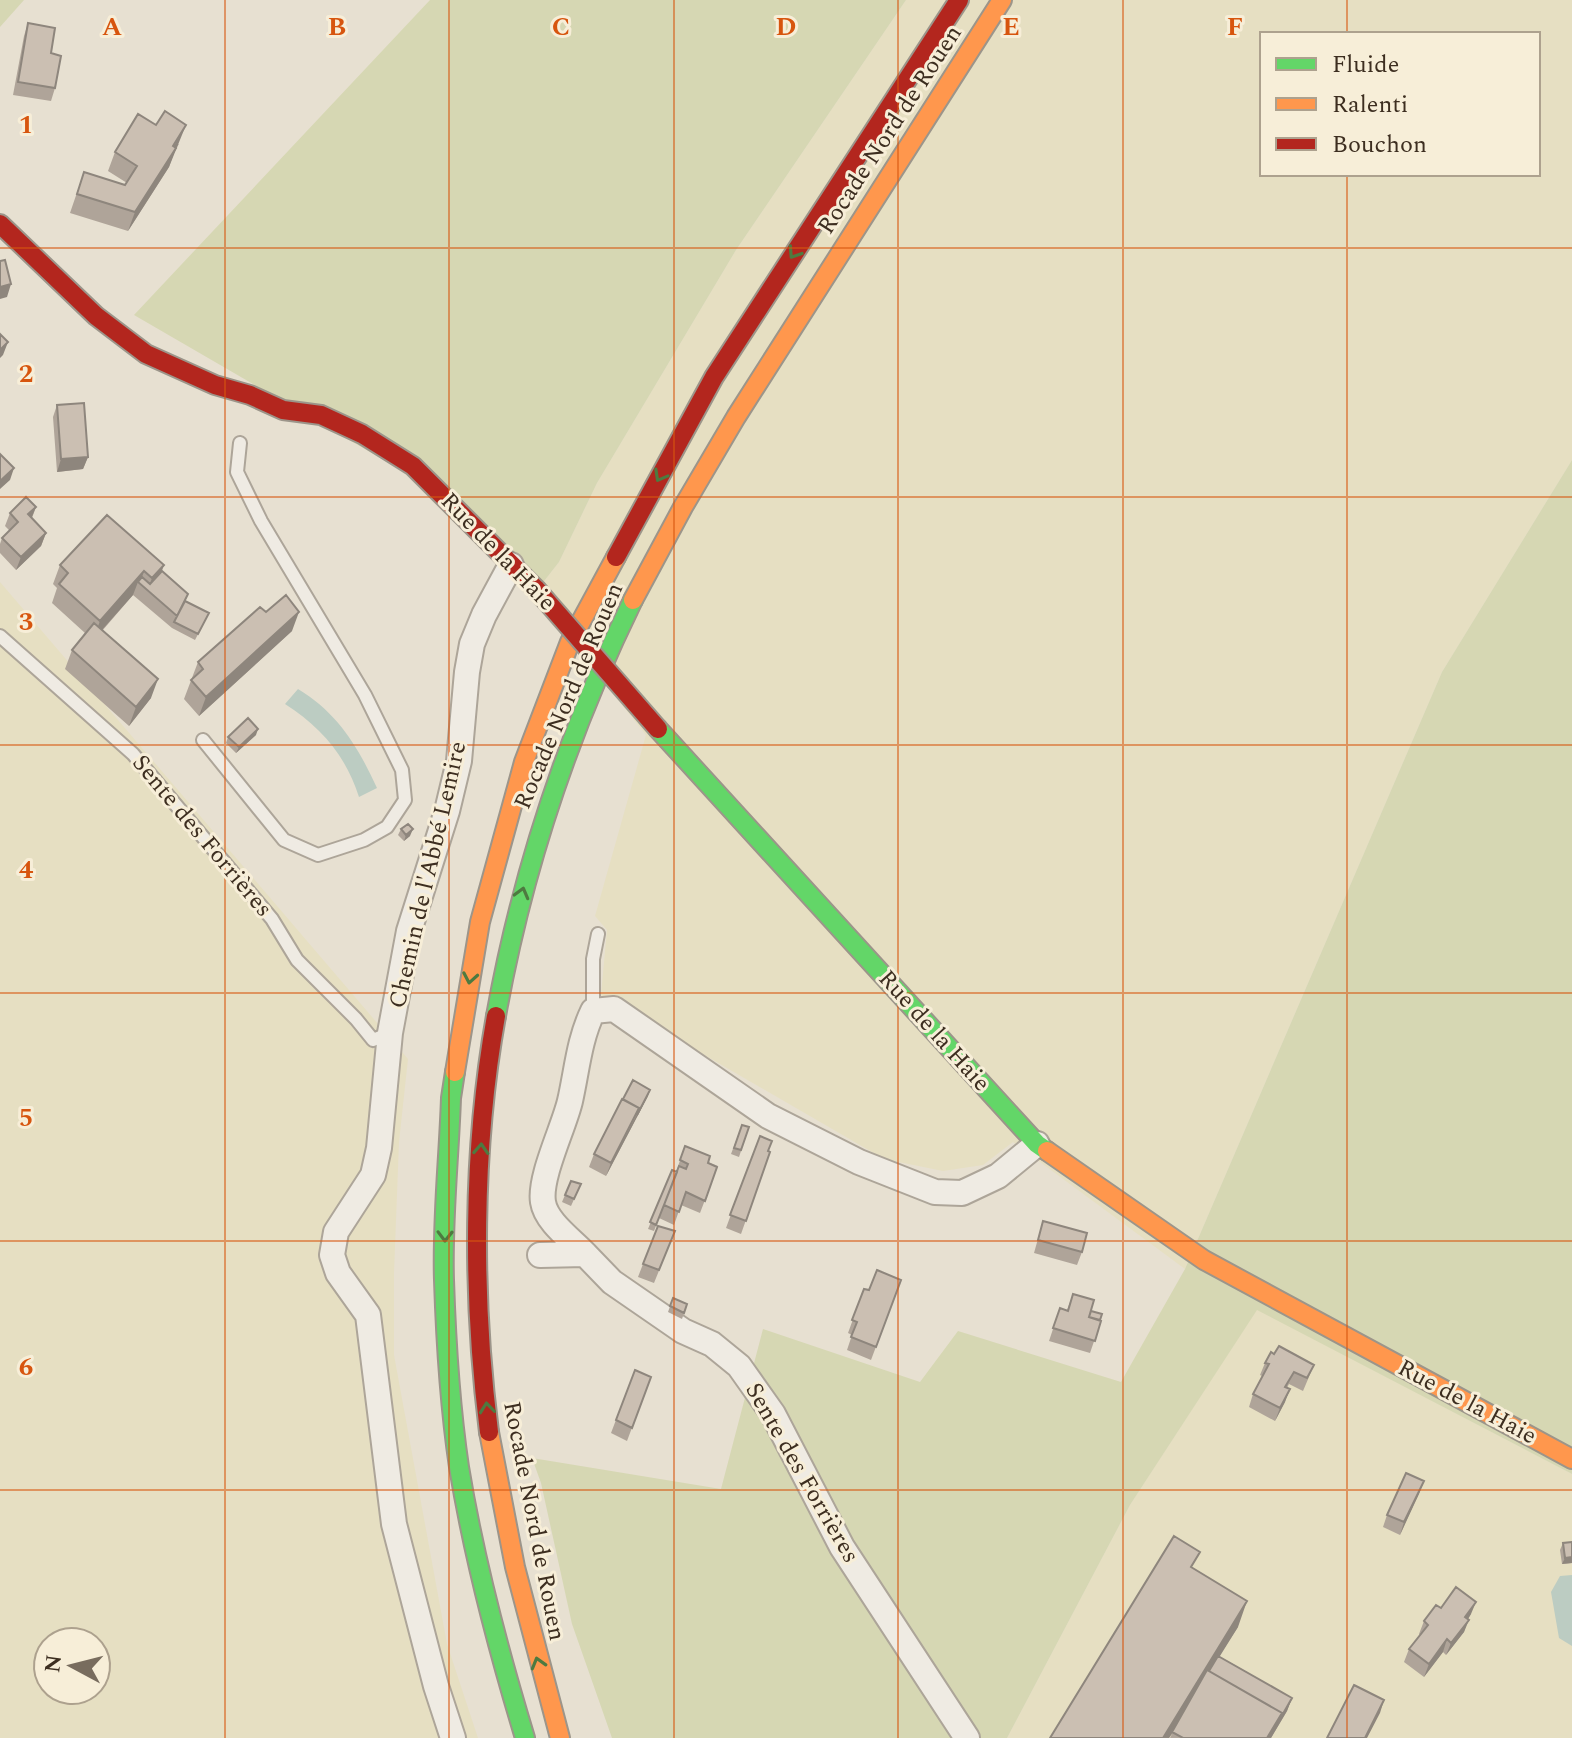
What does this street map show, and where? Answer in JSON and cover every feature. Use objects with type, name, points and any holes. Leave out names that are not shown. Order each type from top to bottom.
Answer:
[{"type":"main road","name":"Rocade Nord de Rouen","points":[[525,1738],[478,1564],[459,1466],[448,1361],[444,1276],[451,1098],[480,922],[524,762],[570,642],[714,377],[959,0]]},
{"type":"main road","name":"Rocade Nord de Rouen","points":[[560,1738],[534,1652],[508,1538],[493,1459],[482,1364],[478,1277],[484,1101],[512,928],[546,805],[611,645],[659,549],[744,401],[1002,0]]},
{"type":"main road","name":"Rue de la Haie","points":[[0,224],[96,316],[146,354],[215,385],[250,395],[283,410],[321,415],[362,434],[413,466],[536,589],[658,729],[1037,1144],[1204,1260],[1572,1459]]},
{"type":"street","name":"Chemin de l'Abbé Lemire","points":[[453,1738],[436,1686],[394,1524],[368,1315],[338,1273],[332,1255],[336,1232],[373,1175],[379,1148],[390,1033],[409,931],[447,811],[459,761],[472,644],[511,565]]},
{"type":"street","points":[[585,1254],[549,1217],[543,1203],[543,1187],[570,1102],[583,1032],[593,1011],[614,1009],[768,1116],[859,1162],[935,1192],[962,1193],[998,1176],[1037,1144]]},
{"type":"street","points":[[540,1255],[585,1254]]},
{"type":"street","name":"Sente des Forrières","points":[[585,1254],[612,1282],[686,1333],[712,1344],[739,1366],[773,1414],[842,1547],[967,1738]]},
{"type":"lane","points":[[203,740],[284,840],[318,855],[364,840],[387,827],[405,800],[402,770],[365,695],[261,521],[237,472],[240,443]]},
{"type":"lane","name":"Sente des Forrières","points":[[0,636],[133,754],[272,919],[297,960],[373,1040],[390,1033]]},
{"type":"lane","points":[[593,1011],[593,959],[598,934]]},
{"type":"shaded area","points":[[906,0],[1572,0],[1572,460],[1442,672],[1185,1269],[1013,1142],[983,1165],[943,1171],[884,1159],[601,995],[607,930],[595,916],[646,735],[534,594],[559,562],[597,483],[736,250]]},
{"type":"shaded area","points":[[0,582],[408,1059],[399,1142],[394,1355],[447,1644],[478,1738],[0,1738]]},
{"type":"shaded area","points":[[298,689],[336,720],[377,788],[359,797],[347,768],[331,744],[310,722],[285,704]]},
{"type":"shaded area","points":[[1257,1309],[1572,1474],[1572,1738],[1007,1738],[1130,1505]]},
{"type":"shaded area","points":[[1572,1575],[1572,1646],[1559,1638],[1551,1592],[1560,1576]]},
{"type":"green space","points":[[0,0],[24,0],[0,27]]},
{"type":"green space","points":[[430,0],[906,0],[736,250],[597,483],[559,562],[534,594],[420,481],[134,315]]},
{"type":"green space","points":[[1572,460],[1572,1474],[1257,1310],[1130,1505],[1007,1738],[612,1738],[572,1624],[541,1483],[532,1458],[721,1489],[763,1329],[920,1382],[958,1331],[1121,1382],[1185,1269],[1442,672]]},
{"type":"building","points":[[28,23],[55,28],[51,53],[61,56],[55,88],[18,82]]},
{"type":"building","points":[[165,111],[186,125],[173,146],[176,148],[135,212],[77,194],[84,172],[125,185],[137,166],[115,152],[138,114],[156,125]]},
{"type":"building","points":[[5,260],[11,284],[0,287],[0,261]]},
{"type":"building","points":[[0,334],[8,342],[0,350]]},
{"type":"building","points":[[84,403],[88,457],[61,459],[57,405]]},
{"type":"building","points":[[0,454],[14,468],[0,481]]},
{"type":"building","points":[[26,497],[36,507],[28,514],[46,533],[21,557],[2,538],[18,522],[10,513]]},
{"type":"building","points":[[107,515],[164,565],[152,578],[144,571],[100,621],[59,584],[68,573],[60,565]]},
{"type":"building","points":[[162,571],[188,594],[177,616],[138,582],[142,577],[150,584]]},
{"type":"building","points":[[286,595],[299,612],[206,697],[191,680],[203,669],[198,662],[260,607],[266,612]]},
{"type":"building","points":[[185,601],[209,613],[198,634],[174,622]]},
{"type":"building","points":[[94,623],[158,679],[136,707],[72,650]]},
{"type":"building","points":[[248,718],[258,729],[239,747],[228,737]]},
{"type":"building","points":[[408,824],[413,829],[406,835],[401,829]]},
{"type":"building","points":[[633,1080],[650,1090],[637,1115],[639,1108],[623,1099]]},
{"type":"building","points":[[622,1099],[639,1108],[611,1163],[594,1154]]},
{"type":"building","points":[[742,1125],[749,1127],[741,1150],[734,1148]]},
{"type":"building","points":[[760,1136],[772,1141],[746,1221],[730,1215]]},
{"type":"building","points":[[685,1146],[710,1156],[708,1163],[717,1167],[705,1201],[686,1192],[679,1212],[664,1205],[679,1166],[686,1169],[688,1164],[680,1160]]},
{"type":"building","points":[[672,1170],[677,1172],[656,1225],[650,1222]]},
{"type":"building","points":[[571,1181],[581,1184],[574,1199],[565,1195]]},
{"type":"building","points":[[1043,1221],[1087,1233],[1082,1252],[1038,1240]]},
{"type":"building","points":[[658,1226],[675,1231],[659,1270],[643,1264]]},
{"type":"building","points":[[877,1270],[901,1280],[876,1347],[851,1337],[857,1322],[852,1320],[864,1289],[869,1290]]},
{"type":"building","points":[[1073,1294],[1094,1300],[1089,1317],[1101,1321],[1095,1341],[1053,1328],[1060,1308],[1068,1311]]},
{"type":"building","points":[[673,1298],[687,1304],[684,1313],[670,1306]]},
{"type":"building","points":[[1091,1311],[1102,1314],[1100,1320],[1089,1317]]},
{"type":"building","points":[[1279,1346],[1314,1365],[1307,1378],[1294,1372],[1285,1387],[1290,1389],[1280,1408],[1253,1394],[1269,1364],[1265,1363]]},
{"type":"building","points":[[635,1370],[651,1377],[632,1428],[616,1420]]},
{"type":"building","points":[[1406,1473],[1424,1481],[1404,1522],[1387,1515]]},
{"type":"building","points":[[1174,1536],[1200,1552],[1191,1567],[1247,1601],[1163,1738],[1050,1738]]},
{"type":"building","points":[[1572,1542],[1572,1557],[1565,1558],[1563,1543]]},
{"type":"building","points":[[1456,1587],[1476,1602],[1465,1617],[1469,1620],[1451,1643],[1447,1639],[1429,1664],[1409,1649],[1428,1625],[1424,1621],[1436,1605],[1441,1608]]},
{"type":"building","points":[[1218,1656],[1292,1698],[1280,1719],[1282,1713],[1209,1671]]},
{"type":"building","points":[[1207,1670],[1282,1713],[1267,1738],[1183,1738],[1172,1732]]},
{"type":"building","points":[[1354,1685],[1384,1700],[1365,1738],[1327,1738]]},
{"type":"traffic: fast","points":[[496,1016],[519,909],[550,804],[588,701],[633,600]]},
{"type":"traffic: fast","points":[[658,729],[1037,1144],[1047,1151]]},
{"type":"traffic: fast","points":[[455,1072],[451,1098],[444,1257],[453,1421],[479,1570],[525,1738]]},
{"type":"traffic: slow","points":[[633,600],[736,417],[1002,0]]},
{"type":"traffic: slow","points":[[455,1072],[480,922],[524,762],[570,642],[616,557]]},
{"type":"traffic: slow","points":[[1047,1151],[1204,1260],[1572,1459]]},
{"type":"traffic: slow","points":[[489,1432],[515,1567],[560,1738]]},
{"type":"traffic: jam","points":[[616,557],[714,377],[959,0]]},
{"type":"traffic: jam","points":[[0,224],[96,316],[146,354],[215,385],[250,395],[283,410],[321,415],[362,434],[413,466],[536,589]]},
{"type":"traffic: jam","points":[[536,589],[658,729]]},
{"type":"traffic: jam","points":[[489,1432],[483,1381],[477,1224],[482,1118],[496,1016]]}]
